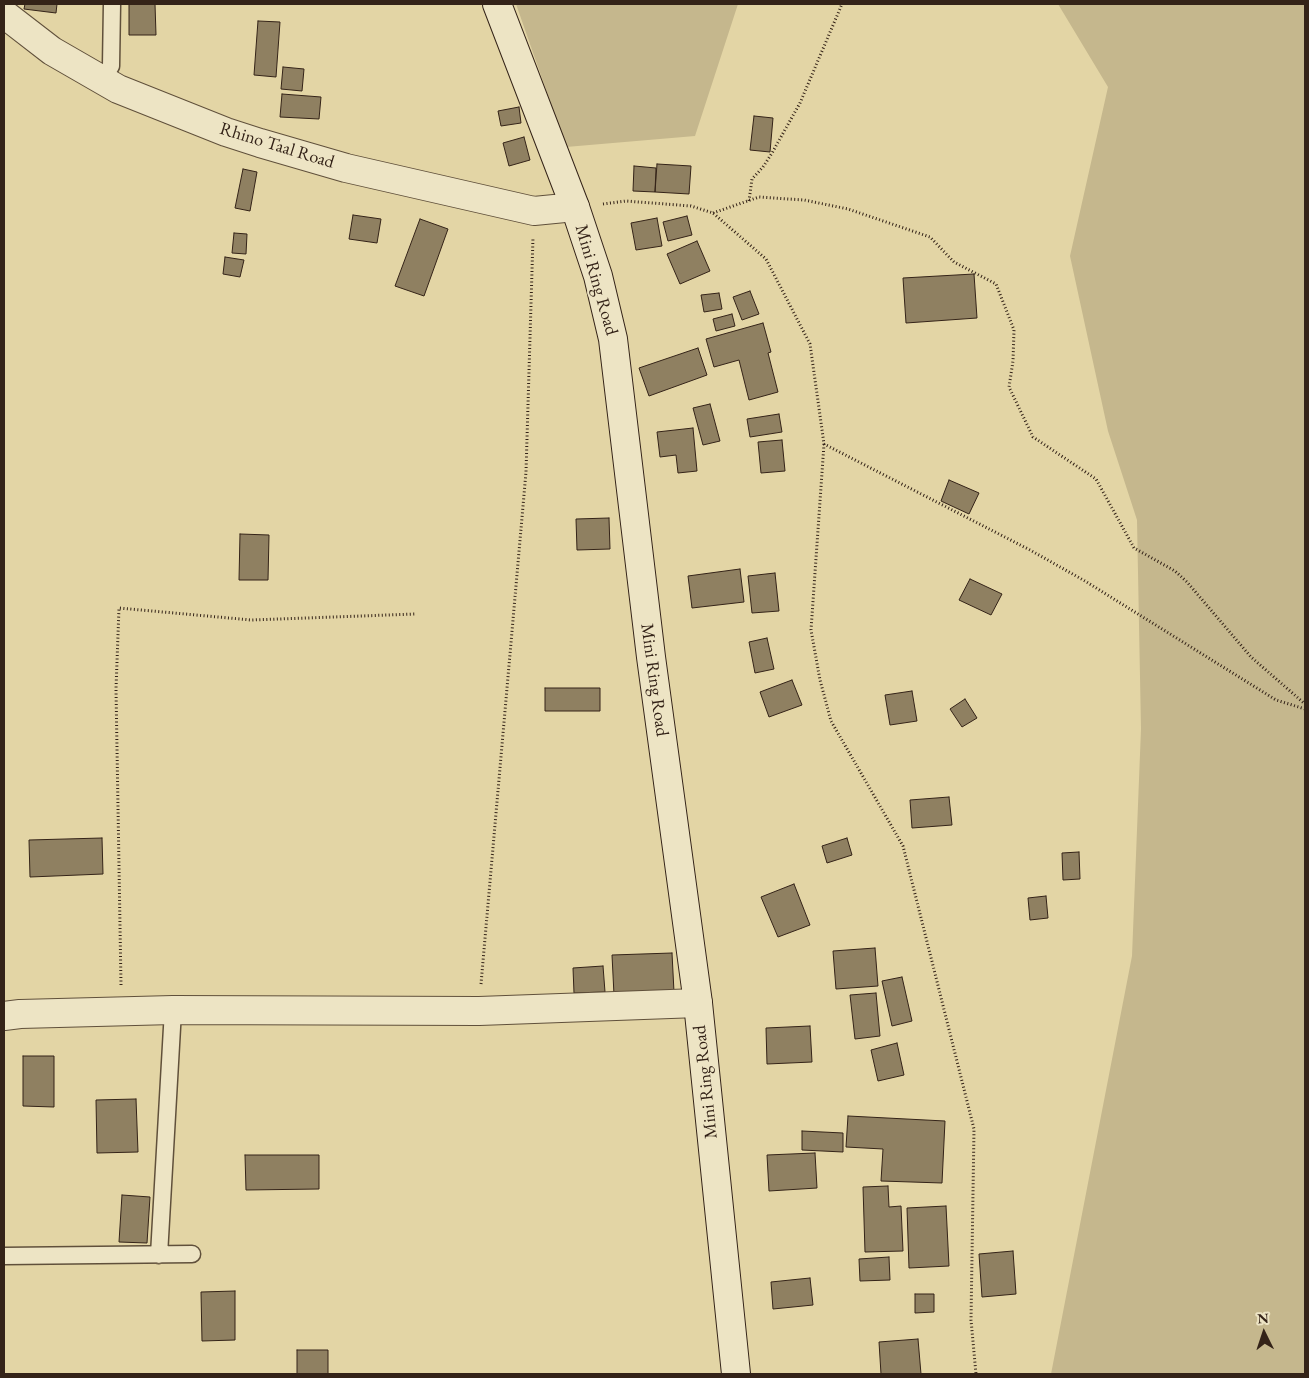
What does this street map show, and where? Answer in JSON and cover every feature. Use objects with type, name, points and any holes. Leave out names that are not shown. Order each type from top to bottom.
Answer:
[{"type":"main road","name":"Mini Ring Road","points":[[497,4],[575,207],[598,276],[613,340],[651,657],[698,1003],[736,1374]]},
{"type":"main road","name":"Rhino Taal Road","points":[[4,14],[15,32],[118,89],[226,132],[346,168],[534,211],[575,207]]},
{"type":"main road","points":[[4,1016],[173,1010],[479,1011],[698,1003]]},
{"type":"lane","points":[[102,80],[111,66],[112,4]]},
{"type":"lane","points":[[158,1255],[173,1010]]},
{"type":"lane","points":[[4,1256],[192,1254]]},
{"type":"path","points":[[748,202],[752,179],[772,153],[800,103],[842,4]]},
{"type":"path","points":[[713,213],[758,197],[804,200],[848,209],[930,237],[954,262],[996,284],[1014,330],[1013,361],[1009,387],[1033,437],[1096,479],[1134,548],[1175,571],[1187,582],[1251,657],[1305,704]]},
{"type":"path","points":[[575,207],[626,201],[691,206],[713,213],[766,259],[810,344],[824,444],[811,630],[820,680],[831,721],[903,846],[974,1129],[971,1320],[976,1374]]},
{"type":"path","points":[[479,1011],[526,472],[534,211]]},
{"type":"path","points":[[824,444],[1030,550],[1085,581],[1276,700],[1305,709]]},
{"type":"path","points":[[122,1011],[116,689],[119,608],[251,620],[416,614]]},
{"type":"shaded area","points":[[516,4],[738,4],[695,136],[566,147]]},
{"type":"shaded area","points":[[1058,4],[1305,4],[1305,1374],[1051,1374],[1132,956],[1141,729],[1137,520],[1108,431],[1070,256],[1108,87]]},
{"type":"building","points":[[25,4],[57,4],[56,13],[24,9]]},
{"type":"building","points":[[129,4],[155,4],[156,35],[129,35]]},
{"type":"building","points":[[258,21],[280,22],[276,77],[254,75]]},
{"type":"building","points":[[283,67],[304,69],[302,91],[281,89]]},
{"type":"building","points":[[282,94],[321,97],[319,119],[280,117]]},
{"type":"building","points":[[519,107],[521,123],[501,126],[498,111]]},
{"type":"building","points":[[754,116],[773,118],[770,152],[750,150]]},
{"type":"building","points":[[524,137],[530,160],[509,166],[503,143]]},
{"type":"building","points":[[657,164],[691,166],[689,194],[655,192]]},
{"type":"building","points":[[634,166],[656,168],[655,192],[633,191]]},
{"type":"building","points":[[243,169],[257,172],[250,211],[235,208]]},
{"type":"building","points":[[353,215],[381,219],[377,243],[349,239]]},
{"type":"building","points":[[687,216],[692,235],[668,241],[663,222]]},
{"type":"building","points":[[657,218],[662,246],[636,250],[631,223]]},
{"type":"building","points":[[420,219],[448,229],[424,296],[395,286]]},
{"type":"building","points":[[234,233],[247,234],[246,254],[232,253]]},
{"type":"building","points":[[697,241],[710,271],[680,284],[667,254]]},
{"type":"building","points":[[225,257],[244,260],[240,277],[223,274]]},
{"type":"building","points":[[974,274],[977,318],[906,323],[903,278]]},
{"type":"building","points":[[750,291],[759,314],[742,320],[733,297]]},
{"type":"building","points":[[719,293],[722,309],[704,312],[701,295]]},
{"type":"building","points":[[732,314],[735,326],[716,331],[713,319]]},
{"type":"building","points":[[763,323],[771,352],[768,353],[778,392],[749,400],[739,360],[714,367],[706,339]]},
{"type":"building","points":[[698,348],[707,375],[649,396],[639,368]]},
{"type":"building","points":[[710,404],[720,441],[703,445],[693,408]]},
{"type":"building","points":[[779,414],[782,432],[750,437],[747,419]]},
{"type":"building","points":[[693,428],[697,471],[678,473],[676,455],[660,457],[657,432]]},
{"type":"building","points":[[782,440],[785,471],[761,473],[758,442]]},
{"type":"building","points":[[949,480],[979,493],[969,514],[941,501]]},
{"type":"building","points":[[609,518],[610,549],[577,550],[576,519]]},
{"type":"building","points":[[240,534],[269,535],[268,580],[239,580]]},
{"type":"building","points":[[740,569],[744,602],[692,608],[688,576]]},
{"type":"building","points":[[775,573],[779,611],[752,613],[748,576]]},
{"type":"building","points":[[970,579],[1002,594],[991,615],[959,600]]},
{"type":"building","points":[[767,638],[774,669],[755,673],[749,642]]},
{"type":"building","points":[[792,680],[802,705],[769,717],[760,692]]},
{"type":"building","points":[[545,688],[600,688],[600,711],[545,711]]},
{"type":"building","points":[[912,691],[917,721],[890,725],[885,695]]},
{"type":"building","points":[[965,699],[977,718],[962,727],[950,709]]},
{"type":"building","points":[[949,797],[952,825],[912,828],[910,800]]},
{"type":"building","points":[[102,838],[103,874],[30,877],[29,840]]},
{"type":"building","points":[[847,838],[852,855],[827,863],[822,846]]},
{"type":"building","points":[[1079,852],[1080,879],[1063,880],[1062,853]]},
{"type":"building","points":[[794,884],[810,925],[778,937],[761,897]]},
{"type":"building","points":[[1046,896],[1048,918],[1030,920],[1028,898]]},
{"type":"building","points":[[875,948],[878,986],[836,989],[833,951]]},
{"type":"building","points":[[672,953],[674,992],[614,995],[612,955]]},
{"type":"building","points":[[603,966],[605,992],[574,993],[573,968]]},
{"type":"building","points":[[902,977],[912,1021],[892,1026],[882,981]]},
{"type":"building","points":[[876,993],[880,1036],[855,1039],[850,995]]},
{"type":"building","points":[[810,1026],[812,1062],[767,1064],[766,1028]]},
{"type":"building","points":[[897,1043],[904,1075],[878,1081],[871,1050]]},
{"type":"building","points":[[23,1056],[54,1056],[54,1107],[23,1106]]},
{"type":"building","points":[[136,1099],[138,1152],[97,1153],[96,1100]]},
{"type":"building","points":[[848,1116],[945,1121],[942,1183],[881,1181],[883,1149],[846,1147]]},
{"type":"building","points":[[802,1131],[843,1133],[843,1152],[802,1150]]},
{"type":"building","points":[[815,1153],[817,1188],[769,1191],[767,1155]]},
{"type":"building","points":[[245,1155],[319,1155],[319,1189],[246,1190]]},
{"type":"building","points":[[888,1186],[889,1207],[901,1206],[903,1251],[865,1252],[863,1187]]},
{"type":"building","points":[[122,1195],[150,1197],[147,1243],[119,1242]]},
{"type":"building","points":[[946,1206],[949,1266],[909,1268],[907,1208]]},
{"type":"building","points":[[1013,1251],[1016,1294],[982,1297],[979,1254]]},
{"type":"building","points":[[889,1257],[890,1280],[860,1281],[859,1259]]},
{"type":"building","points":[[810,1278],[813,1305],[773,1309],[771,1282]]},
{"type":"building","points":[[235,1291],[235,1340],[202,1341],[201,1292]]},
{"type":"building","points":[[915,1294],[934,1294],[934,1312],[915,1313]]},
{"type":"building","points":[[918,1339],[921,1374],[881,1374],[879,1342]]},
{"type":"building","points":[[297,1350],[328,1350],[328,1374],[297,1374]]}]
